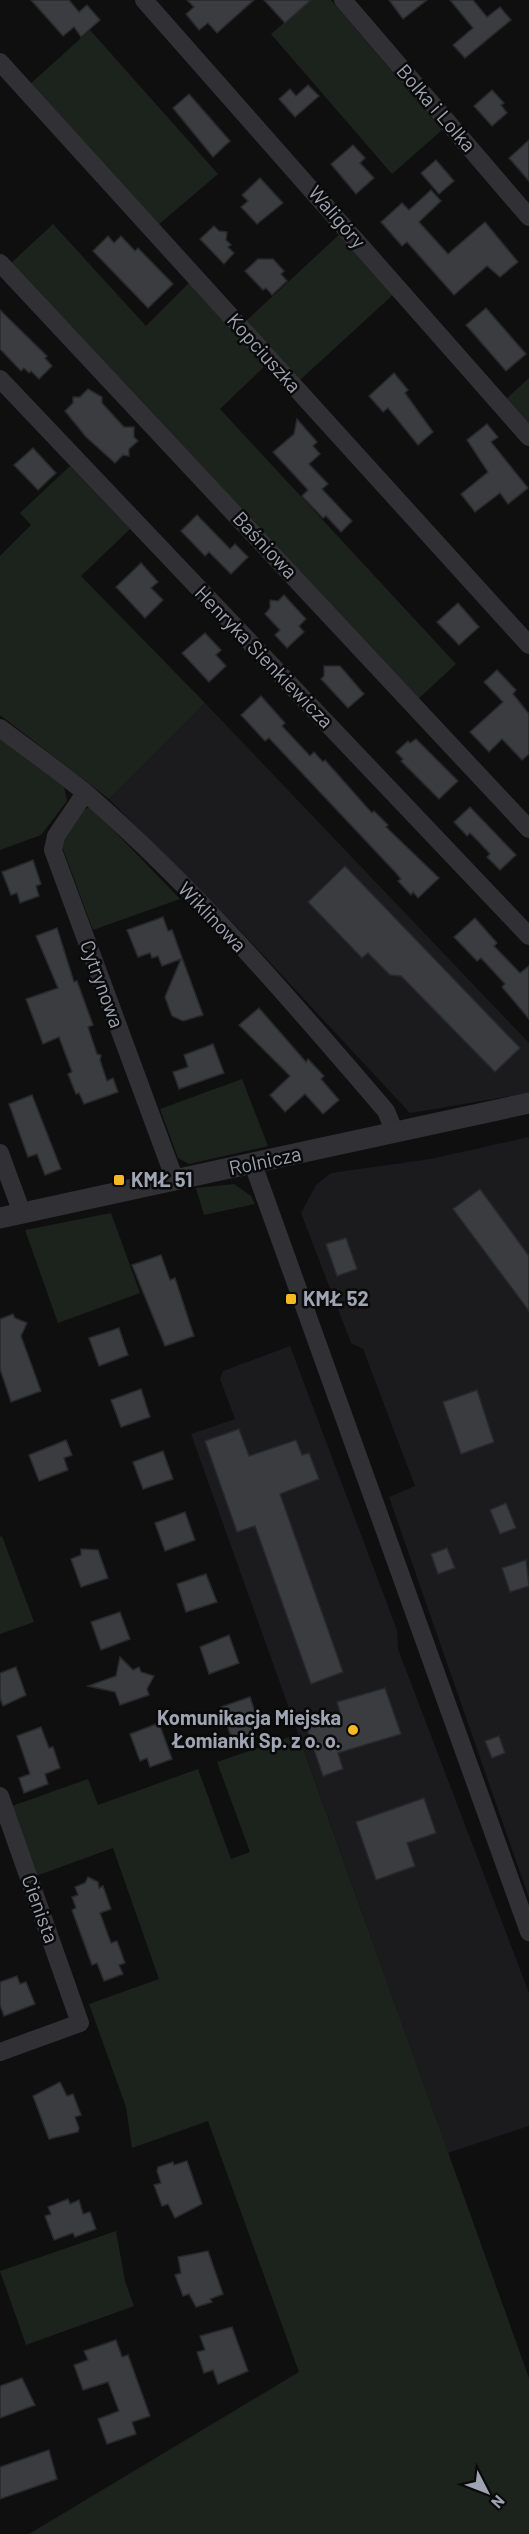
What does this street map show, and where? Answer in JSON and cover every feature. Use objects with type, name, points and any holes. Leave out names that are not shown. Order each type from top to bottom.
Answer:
[{"type":"street","name":"Waligóry","points":[[144,0],[529,437]]},
{"type":"street","name":"Bolka i Lolka","points":[[343,0],[529,217]]},
{"type":"street","name":"Kopciuszka","points":[[0,62],[529,645]]},
{"type":"street","name":"Baśniowa","points":[[0,263],[529,829]]},
{"type":"street","name":"Henryka Sienkiewicza","points":[[0,379],[529,936]]},
{"type":"street","name":"Wiklinowa","points":[[0,728],[85,793],[136,840],[291,999],[386,1110],[391,1123],[391,1134]]},
{"type":"street","name":"Cytrynowa","points":[[85,793],[56,836],[53,850],[175,1180]]},
{"type":"street","name":"Rolnicza","points":[[0,1218],[529,1102]]},
{"type":"street","points":[[0,1153],[22,1213]]},
{"type":"street","points":[[253,1164],[529,1932]]},
{"type":"street","name":"Cienista","points":[[0,1796],[80,2023],[0,2052]]},
{"type":"shaded area","points":[[311,0],[331,0],[442,130],[392,174],[271,34]]},
{"type":"shaded area","points":[[90,30],[218,174],[158,225],[28,86]]},
{"type":"shaded area","points":[[53,224],[146,326],[189,283],[265,366],[220,409],[456,664],[417,700],[9,265]]},
{"type":"shaded area","points":[[343,231],[396,292],[300,380],[246,321]]},
{"type":"shaded area","points":[[529,378],[529,427],[504,401]]},
{"type":"shaded area","points":[[70,466],[130,529],[81,576],[205,703],[109,799],[0,715],[0,556],[31,525],[20,513]]},
{"type":"shaded area","points":[[205,703],[529,1043],[529,1093],[410,1113],[236,926],[109,799]]},
{"type":"shaded area","points":[[0,738],[64,787],[67,801],[41,835],[0,850]]},
{"type":"shaded area","points":[[90,806],[180,899],[93,930],[60,841],[81,812]]},
{"type":"shaded area","points":[[242,1079],[268,1146],[189,1164],[178,1158],[160,1109]]},
{"type":"shaded area","points":[[529,1137],[529,1898],[389,1497],[415,1486],[363,1349],[351,1343],[301,1213],[316,1185],[331,1173],[430,1159]]},
{"type":"shaded area","points":[[234,1184],[251,1196],[255,1204],[204,1215],[196,1188]]},
{"type":"shaded area","points":[[111,1213],[140,1293],[58,1323],[25,1230]]},
{"type":"shaded area","points":[[290,1346],[397,1630],[398,1649],[529,1993],[529,2126],[448,2153],[191,1434],[235,1419],[220,1379],[223,1371]]},
{"type":"shaded area","points":[[2,1536],[34,1622],[0,1634],[0,1537]]},
{"type":"shaded area","points":[[298,1734],[529,2378],[529,2534],[29,2534],[299,2372],[208,2121],[132,2148],[126,2107],[89,2004],[159,1979],[113,1848],[36,1876],[12,1806],[88,1779],[98,1805],[198,1769],[231,1859],[250,1852],[217,1762]]},
{"type":"shaded area","points":[[116,2231],[125,2281],[134,2306],[26,2345],[0,2271]]},
{"type":"building","points":[[31,0],[69,0],[79,12],[87,5],[100,20],[81,37],[74,27],[63,36]]},
{"type":"building","points":[[187,0],[254,0],[217,33],[208,23],[199,30],[186,14],[194,7]]},
{"type":"building","points":[[264,0],[311,0],[285,23]]},
{"type":"building","points":[[389,0],[427,0],[403,19]]},
{"type":"building","points":[[450,0],[473,0],[487,17],[500,7],[511,20],[465,58],[453,45],[473,28]]},
{"type":"building","points":[[308,85],[319,96],[295,117],[279,99],[290,89],[296,96]]},
{"type":"building","points":[[492,90],[504,103],[501,105],[507,113],[492,126],[474,106]]},
{"type":"building","points":[[189,94],[230,141],[213,157],[173,108]]},
{"type":"building","points":[[529,140],[529,181],[509,158]]},
{"type":"building","points":[[353,145],[365,158],[360,163],[374,178],[356,194],[331,164]]},
{"type":"building","points":[[436,160],[454,181],[439,194],[421,173]]},
{"type":"building","points":[[260,178],[283,203],[257,224],[241,207],[248,201],[242,195]]},
{"type":"building","points":[[431,190],[441,201],[419,222],[448,254],[485,222],[518,262],[500,277],[487,266],[454,295],[407,242],[402,246],[381,222],[402,203],[409,210]]},
{"type":"building","points":[[214,226],[219,231],[227,232],[226,240],[231,245],[228,247],[234,253],[224,264],[200,239]]},
{"type":"building","points":[[108,236],[114,243],[121,236],[135,251],[138,248],[173,284],[148,308],[93,251]]},
{"type":"building","points":[[258,259],[273,259],[284,271],[281,274],[287,281],[272,295],[266,288],[263,290],[245,271]]},
{"type":"building","points":[[486,308],[526,354],[506,371],[466,325]]},
{"type":"building","points":[[0,310],[47,356],[45,358],[52,366],[39,379],[31,371],[29,373],[24,368],[21,371],[0,349]]},
{"type":"building","points":[[394,373],[408,390],[405,393],[433,432],[418,445],[388,408],[383,412],[369,396]]},
{"type":"building","points":[[88,389],[102,397],[102,403],[124,427],[134,427],[134,437],[138,441],[129,449],[129,456],[123,455],[115,463],[86,437],[65,411],[73,403],[73,397],[80,397]]},
{"type":"building","points":[[297,419],[317,442],[313,446],[320,454],[309,464],[328,484],[322,489],[352,521],[341,532],[326,516],[323,518],[302,496],[308,490],[273,452],[294,434]]},
{"type":"building","points":[[487,424],[498,437],[491,442],[528,488],[508,504],[500,493],[475,512],[461,494],[488,472],[467,440]]},
{"type":"building","points":[[33,448],[56,473],[38,490],[14,465]]},
{"type":"building","points":[[197,515],[230,549],[235,544],[248,557],[231,574],[209,552],[205,556],[181,531]]},
{"type":"building","points":[[141,563],[158,582],[151,588],[163,600],[145,618],[116,587]]},
{"type":"building","points":[[284,595],[306,619],[299,626],[304,632],[287,648],[275,635],[280,630],[265,614],[270,608],[270,600],[278,601]]},
{"type":"building","points":[[458,603],[479,627],[459,645],[437,622]]},
{"type":"building","points":[[205,633],[221,650],[216,655],[226,666],[209,682],[182,653]]},
{"type":"building","points":[[324,666],[340,666],[364,694],[348,708],[321,679],[324,676]]},
{"type":"building","points":[[497,670],[516,690],[513,694],[529,714],[529,754],[522,760],[502,739],[489,752],[470,732],[503,702],[484,682]]},
{"type":"building","points":[[261,696],[285,723],[282,726],[310,756],[314,752],[323,762],[325,760],[372,813],[374,811],[388,825],[386,827],[439,878],[418,898],[413,892],[411,895],[398,881],[401,879],[396,873],[269,738],[265,741],[241,715]]},
{"type":"building","points":[[416,739],[458,781],[439,799],[401,761],[403,759],[396,752],[408,741],[410,743]]},
{"type":"building","points":[[470,807],[516,855],[500,870],[487,857],[490,854],[480,843],[470,833],[467,836],[454,822]]},
{"type":"building","points":[[33,860],[41,884],[36,886],[39,896],[20,903],[17,893],[11,895],[2,872]]},
{"type":"building","points":[[345,866],[520,1048],[495,1072],[401,976],[390,975],[368,953],[362,958],[308,902]]},
{"type":"building","points":[[163,917],[168,931],[172,930],[203,1015],[183,1021],[172,1016],[165,997],[181,959],[162,966],[158,956],[152,958],[150,953],[138,957],[127,930]]},
{"type":"building","points":[[475,918],[497,943],[494,946],[520,973],[529,966],[529,1019],[502,987],[505,984],[481,958],[477,961],[454,937]]},
{"type":"building","points":[[57,928],[74,982],[77,981],[93,1025],[88,1027],[97,1054],[101,1055],[100,1060],[107,1081],[113,1078],[118,1092],[84,1104],[79,1093],[76,1094],[68,1074],[72,1072],[59,1037],[43,1044],[26,999],[58,988],[36,936]]},
{"type":"building","points":[[259,1008],[306,1062],[308,1059],[324,1076],[321,1079],[339,1100],[323,1114],[305,1094],[285,1112],[270,1095],[290,1076],[239,1025]]},
{"type":"building","points":[[213,1044],[224,1073],[179,1089],[173,1072],[188,1067],[184,1055]]},
{"type":"building","points":[[32,1095],[61,1169],[45,1175],[37,1154],[28,1157],[9,1104]]},
{"type":"building","points":[[480,1189],[529,1256],[529,1311],[453,1209]]},
{"type":"building","points":[[346,1238],[357,1269],[337,1276],[326,1244]]},
{"type":"building","points":[[161,1255],[170,1280],[175,1278],[194,1336],[165,1346],[132,1265]]},
{"type":"building","points":[[13,1314],[15,1318],[27,1323],[21,1336],[41,1391],[11,1402],[0,1369],[0,1319]]},
{"type":"building","points":[[119,1328],[128,1355],[99,1366],[89,1338]]},
{"type":"building","points":[[141,1389],[150,1417],[121,1427],[111,1400]]},
{"type":"building","points":[[477,1390],[494,1442],[461,1454],[443,1402]]},
{"type":"building","points":[[239,1429],[249,1456],[296,1440],[302,1455],[309,1453],[319,1479],[280,1494],[343,1672],[311,1684],[255,1526],[237,1532],[205,1441]]},
{"type":"building","points":[[66,1440],[72,1455],[64,1458],[68,1470],[39,1481],[29,1455]]},
{"type":"building","points":[[163,1451],[173,1479],[143,1489],[133,1462]]},
{"type":"building","points":[[506,1503],[516,1528],[500,1534],[490,1510]]},
{"type":"building","points":[[185,1512],[195,1540],[165,1551],[155,1523]]},
{"type":"building","points":[[447,1548],[455,1568],[438,1574],[431,1554]]},
{"type":"building","points":[[81,1549],[98,1550],[108,1578],[81,1587],[71,1559],[81,1555]]},
{"type":"building","points":[[526,1560],[529,1586],[510,1592],[502,1568]]},
{"type":"building","points":[[206,1574],[217,1602],[186,1612],[177,1584]]},
{"type":"building","points":[[120,1612],[130,1639],[101,1650],[91,1622]]},
{"type":"building","points":[[229,1635],[239,1663],[209,1674],[200,1647]]},
{"type":"building","points":[[120,1657],[133,1670],[139,1667],[141,1672],[154,1676],[147,1689],[149,1695],[120,1705],[115,1692],[88,1686],[116,1676]]},
{"type":"building","points":[[16,1667],[26,1695],[3,1706],[0,1698],[0,1673]]},
{"type":"building","name":"Komunikacja Miejska Łomianki Sp. z o. o.","points":[[385,1688],[401,1734],[338,1753],[343,1769],[323,1776],[306,1726],[341,1716],[337,1702]]},
{"type":"building","points":[[250,1697],[259,1724],[253,1727],[256,1736],[233,1743],[221,1707]]},
{"type":"building","points":[[159,1723],[172,1759],[150,1767],[147,1758],[140,1761],[130,1734]]},
{"type":"building","points":[[41,1727],[49,1748],[53,1747],[60,1768],[45,1774],[48,1784],[24,1793],[19,1778],[30,1774],[17,1736]]},
{"type":"building","points":[[499,1736],[505,1753],[492,1758],[485,1741]]},
{"type":"building","points":[[424,1798],[436,1833],[407,1843],[415,1866],[376,1880],[356,1822]]},
{"type":"building","points":[[88,1877],[98,1882],[99,1888],[103,1886],[111,1909],[100,1913],[111,1943],[117,1941],[125,1963],[119,1965],[123,1974],[104,1981],[97,1963],[92,1965],[72,1910],[76,1908],[72,1897],[78,1895],[75,1887],[85,1883]]},
{"type":"building","points":[[17,1976],[20,1984],[26,1982],[35,2004],[4,2016],[0,2005],[0,1982]]},
{"type":"building","points":[[60,2082],[67,2096],[73,2094],[81,2115],[75,2117],[79,2128],[78,2132],[49,2139],[33,2096]]},
{"type":"building","points":[[187,2161],[202,2204],[175,2218],[168,2204],[162,2206],[154,2185],[161,2183],[158,2167],[173,2162],[174,2165]]},
{"type":"building","points":[[68,2199],[70,2204],[79,2200],[83,2214],[90,2212],[96,2229],[75,2237],[73,2233],[54,2240],[45,2216],[51,2214],[48,2207]]},
{"type":"building","points":[[208,2251],[223,2294],[210,2299],[212,2302],[196,2307],[189,2294],[183,2296],[175,2275],[181,2273],[178,2257]]},
{"type":"building","points":[[232,2327],[248,2371],[218,2384],[213,2370],[204,2373],[197,2352],[205,2350],[200,2336]]},
{"type":"building","points":[[116,2340],[122,2357],[128,2355],[150,2416],[132,2422],[136,2434],[107,2444],[98,2419],[119,2411],[108,2382],[83,2390],[74,2365],[88,2360],[84,2351]]},
{"type":"building","points":[[22,2378],[35,2405],[0,2418],[0,2386]]},
{"type":"building","points":[[49,2450],[57,2479],[0,2499],[0,2467]]},
{"type":"place","name":"KMŁ 51","points":[[119,1180]]},
{"type":"place","name":"KMŁ 52","points":[[291,1299]]},
{"type":"place","name":"Komunikacja Miejska Łomianki Sp. z o. o.","points":[[353,1730]]}]
